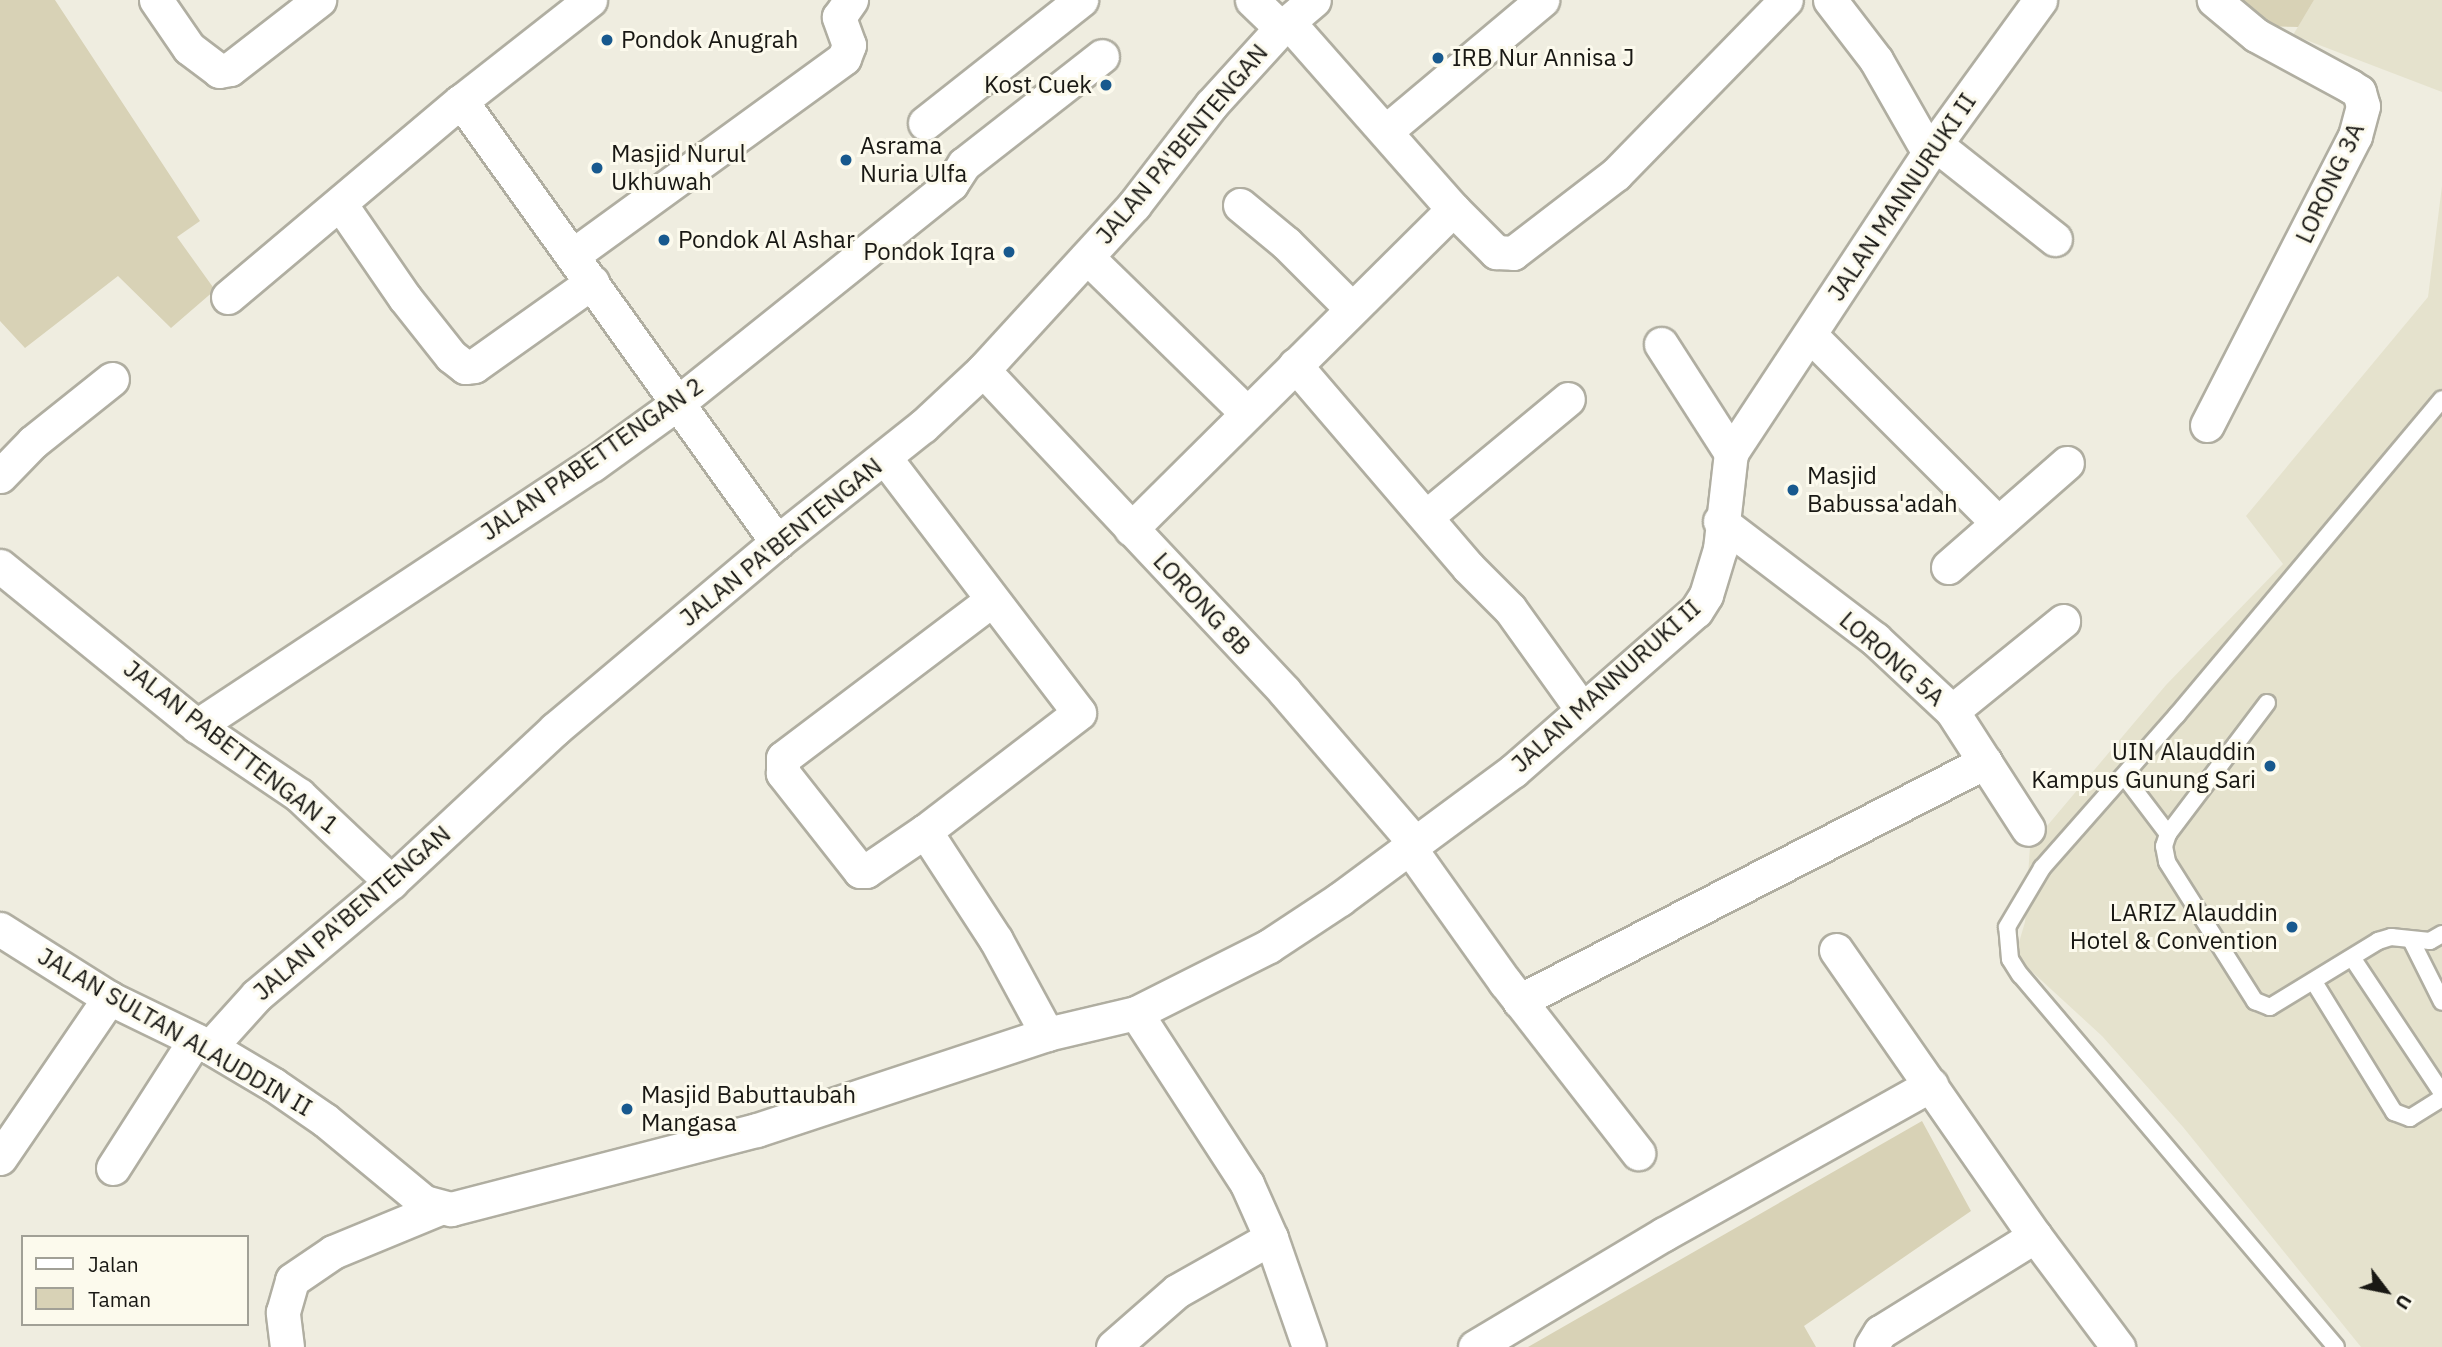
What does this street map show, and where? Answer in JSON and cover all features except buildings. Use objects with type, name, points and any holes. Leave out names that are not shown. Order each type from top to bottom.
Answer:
[{"type":"street","points":[[156,0],[189,48],[209,68],[230,69],[319,0]]},
{"type":"street","points":[[228,296],[341,205],[461,101],[590,0]]},
{"type":"street","points":[[573,255],[844,58],[849,45],[839,17],[851,0]]},
{"type":"street","points":[[925,123],[1082,0]]},
{"type":"street","points":[[1252,0],[1285,25],[1385,131],[1452,209],[1496,252],[1513,253],[1616,174],[1786,0]]},
{"type":"street","name":"JALAN PA'BENTENGAN","points":[[113,1168],[203,1044],[282,972],[391,882],[555,729],[777,542],[885,458],[983,370],[1087,257],[1211,105],[1285,25],[1314,0]]},
{"type":"street","points":[[1385,131],[1542,0]]},
{"type":"street","points":[[1830,0],[1876,60],[1932,149],[2055,239]]},
{"type":"street","name":"JALAN MANNURUKI II","points":[[1136,1013],[1279,940],[1412,845],[1513,771],[1581,708],[1696,611],[1714,574],[1731,453],[1932,149],[2040,0]]},
{"type":"street","name":"LORONG 3A","points":[[2207,425],[2356,136],[2363,106],[2359,92],[2256,34],[2214,0]]},
{"type":"street","name":"JALAN PABETTENGAN 2","points":[[197,726],[592,465],[675,405],[951,184],[964,164],[1102,56]]},
{"type":"street","points":[[461,101],[573,255],[675,405],[777,542]]},
{"type":"street","points":[[341,205],[405,298],[451,356],[466,367],[474,366],[592,282]]},
{"type":"street","points":[[1240,205],[1286,243],[1352,309]]},
{"type":"street","points":[[1131,528],[1452,209]]},
{"type":"street","points":[[1087,257],[1246,412]]},
{"type":"street","points":[[1810,335],[1996,521]]},
{"type":"street","points":[[1661,344],[1731,453]]},
{"type":"street","points":[[1295,365],[1510,609],[1581,708]]},
{"type":"street","name":"LORONG 8B","points":[[983,370],[1285,692],[1412,845],[1519,1001],[1638,1153]]},
{"type":"street","points":[[0,476],[33,442],[112,380]]},
{"type":"street","points":[[1427,516],[1568,399]]},
{"type":"street","points":[[885,458],[932,514],[992,600],[1079,713],[925,831],[866,871],[860,871],[783,773],[781,762],[992,600]]},
{"type":"street","points":[[1948,567],[1996,521],[2067,463]]},
{"type":"street","name":"LORONG 5A","points":[[1720,521],[1875,639],[1952,711],[2028,829]]},
{"type":"street","name":"JALAN PABETTENGAN 1","points":[[0,566],[197,726],[299,795],[391,882]]},
{"type":"street","points":[[1952,711],[2063,621]]},
{"type":"street","points":[[1519,1001],[1985,762]]},
{"type":"street","points":[[925,831],[996,940],[1047,1034]]},
{"type":"street","name":"JALAN SULTAN ALAUDDIN II","points":[[0,929],[109,998],[203,1044],[302,1103],[424,1202],[440,1208]]},
{"type":"street","points":[[1836,950],[2035,1236],[2118,1347]]},
{"type":"street","points":[[0,1158],[109,998]]},
{"type":"street","points":[[287,1347],[283,1312],[292,1280],[333,1252],[440,1208],[451,1209],[757,1130],[1047,1034],[1136,1013],[1233,1160],[1271,1238],[1309,1347]]},
{"type":"street","points":[[1475,1347],[1664,1234],[1931,1085]]},
{"type":"street","points":[[1871,1347],[1880,1332],[2035,1236]]},
{"type":"street","points":[[1113,1347],[1177,1291],[1271,1238]]},
{"type":"lane","points":[[2336,1347],[2010,959],[2007,927],[2027,887],[2442,399]]},
{"type":"lane","points":[[2267,703],[2168,834],[2167,862],[2255,1001],[2270,1007],[2353,959],[2378,941],[2430,941],[2442,934]]},
{"type":"lane","points":[[2124,776],[2168,834]]},
{"type":"lane","points":[[2411,940],[2442,1002]]},
{"type":"lane","points":[[2314,982],[2394,1112],[2410,1118],[2442,1095],[2353,959]]},
{"type":"shaded area","points":[[2314,0],[2442,0],[2442,92],[2293,35]]},
{"type":"shaded area","name":"UIN Alauddin Kampus Gunung Sari","points":[[2442,186],[2442,1347],[2361,1347],[2183,1127],[2102,1036],[2015,956],[2025,922],[2030,846],[2166,685],[2283,564],[2246,516],[2428,297]]},
{"type":"green space","points":[[0,0],[55,0],[200,221],[177,237],[215,290],[171,328],[118,276],[25,348],[0,321]]},
{"type":"green space","points":[[2229,0],[2314,0],[2298,27],[2258,26]]},
{"type":"green space","points":[[1922,1121],[1971,1211],[1804,1326],[1816,1347],[1528,1347]]},
{"type":"place","name":"Pondok Anugrah","points":[[607,40]]},
{"type":"place","name":"IRB Nur Annisa J","points":[[1438,58]]},
{"type":"place","name":"Kost Cuek","points":[[1106,85]]},
{"type":"place","name":"Asrama Nuria Ulfa","points":[[846,160]]},
{"type":"place","name":"Masjid Nurul Ukhuwah","points":[[597,168]]},
{"type":"place","name":"Pondok Al Ashar","points":[[664,240]]},
{"type":"place","name":"Pondok Iqra","points":[[1009,252]]},
{"type":"place","name":"Masjid Babussa'adah","points":[[1793,490]]},
{"type":"place","name":"UIN Alauddin Kampus Gunung Sari","points":[[2270,766]]},
{"type":"place","name":"LARIZ Alauddin Hotel & Convention","points":[[2292,927]]},
{"type":"place","name":"Masjid Babuttaubah Mangasa","points":[[627,1109]]}]
